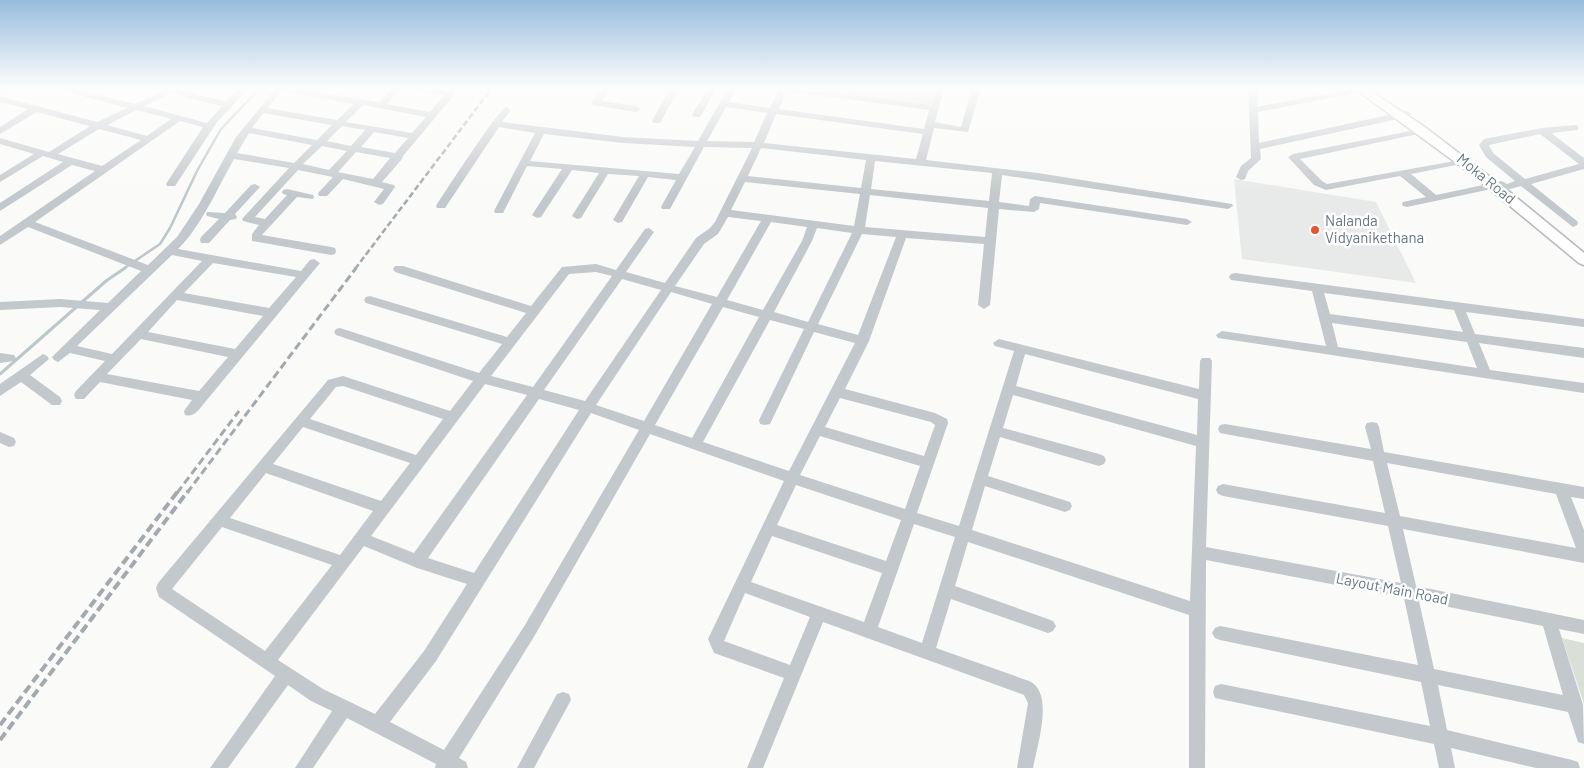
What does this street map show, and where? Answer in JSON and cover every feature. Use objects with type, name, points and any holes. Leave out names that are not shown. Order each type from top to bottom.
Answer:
[{"type":"main road","name":"Moka Road","points":[[1415,124],[1463,161],[1501,185],[1584,260]]},
{"type":"main road","name":"Moka Road","points":[[1420,124],[1430,129],[1584,250]]},
{"type":"street","points":[[0,131],[12,124]]},
{"type":"street","points":[[96,124],[148,139]]},
{"type":"street","points":[[0,241],[170,124]]},
{"type":"street","points":[[171,184],[209,126],[201,124]]},
{"type":"street","points":[[115,358],[62,353],[145,268],[181,240],[204,204],[230,155],[251,124]]},
{"type":"street","points":[[247,219],[296,166],[340,124]]},
{"type":"street","points":[[346,124],[415,136]]},
{"type":"street","points":[[375,183],[425,124]]},
{"type":"street","points":[[441,206],[495,124],[541,132],[623,140],[758,145],[997,171],[1037,188],[1187,222]]},
{"type":"street","points":[[666,207],[712,124]]},
{"type":"street","points":[[378,724],[430,656],[588,408],[668,287],[700,241],[714,231],[725,213],[767,124]]},
{"type":"street","points":[[890,124],[965,130],[967,124]]},
{"type":"street","points":[[920,162],[929,124]]},
{"type":"street","points":[[1241,177],[1242,171],[1246,166],[1256,159],[1253,124]]},
{"type":"street","points":[[1255,147],[1363,124]]},
{"type":"street","points":[[0,179],[100,125]]},
{"type":"street","points":[[322,194],[353,149],[372,128]]},
{"type":"street","points":[[1573,223],[1489,155],[1484,145],[1487,141],[1542,131],[1575,128]]},
{"type":"street","points":[[246,130],[398,157]]},
{"type":"street","points":[[1423,130],[1293,157],[1318,183],[1326,187],[1463,161]]},
{"type":"street","points":[[1542,131],[1584,165]]},
{"type":"street","points":[[499,211],[541,132]]},
{"type":"street","points":[[0,150],[5,143],[103,170]]},
{"type":"street","points":[[230,155],[296,166],[390,187],[379,202]]},
{"type":"street","points":[[765,420],[859,230],[871,158]]},
{"type":"street","points":[[0,208],[71,161]]},
{"type":"street","points":[[524,164],[682,177]]},
{"type":"street","points":[[1407,204],[1501,185],[1523,183],[1584,165]]},
{"type":"street","points":[[537,215],[569,167]]},
{"type":"street","points":[[577,216],[605,171]]},
{"type":"street","points":[[984,305],[992,205],[997,171]]},
{"type":"street","points":[[1402,173],[1434,198]]},
{"type":"street","points":[[618,220],[645,174]]},
{"type":"street","points":[[742,178],[1034,209],[1037,188]]},
{"type":"street","points":[[242,185],[309,196]]},
{"type":"street","points":[[205,240],[255,187]]},
{"type":"street","points":[[1037,188],[1228,206]]},
{"type":"street","points":[[294,194],[257,234],[256,238],[332,251]]},
{"type":"street","points":[[725,213],[859,230],[990,241]]},
{"type":"street","points":[[211,214],[267,223]]},
{"type":"street","points":[[452,417],[343,381],[337,381],[327,388],[167,581],[164,588],[164,592],[317,695],[378,724],[450,766],[490,691],[530,630],[768,218]]},
{"type":"street","points":[[28,223],[122,261],[145,268]]},
{"type":"street","points":[[695,444],[807,241],[814,223]]},
{"type":"street","points":[[417,560],[649,232]]},
{"type":"street","points":[[794,674],[729,651],[717,644],[719,632],[792,478],[863,340],[902,234]]},
{"type":"street","points":[[169,251],[304,275]]},
{"type":"street","points":[[80,395],[210,259]]},
{"type":"street","points":[[190,411],[314,263]]},
{"type":"street","points":[[267,662],[509,342],[566,270],[596,268],[863,340]]},
{"type":"street","points":[[398,269],[533,311]]},
{"type":"street","points":[[1235,277],[1584,323]]},
{"type":"street","points":[[1317,287],[1333,351]]},
{"type":"street","points":[[175,296],[272,313]]},
{"type":"street","points":[[370,300],[509,342]]},
{"type":"street","points":[[0,306],[72,304],[109,307]]},
{"type":"street","points":[[1458,306],[1486,374]]},
{"type":"street","points":[[1324,318],[1584,353]]},
{"type":"street","points":[[340,332],[482,378],[588,408],[792,478],[1197,610]]},
{"type":"street","points":[[138,334],[237,354]]},
{"type":"street","points":[[1222,335],[1584,388]]},
{"type":"street","points":[[999,343],[1205,396]]},
{"type":"street","points":[[926,651],[1021,349]]},
{"type":"street","points":[[0,391],[43,359]]},
{"type":"street","points":[[1197,768],[1197,610],[1206,361]]},
{"type":"street","points":[[21,375],[56,402]]},
{"type":"street","points":[[98,377],[202,397]]},
{"type":"street","points":[[1009,389],[1203,442]]},
{"type":"street","points":[[837,392],[940,420],[942,423],[869,630]]},
{"type":"street","points":[[300,421],[419,461]]},
{"type":"street","points":[[1372,427],[1410,592],[1447,768]]},
{"type":"street","points":[[817,430],[929,463]]},
{"type":"street","points":[[1225,430],[1584,493]]},
{"type":"street","points":[[996,431],[1099,460]]},
{"type":"street","points":[[263,466],[383,508]]},
{"type":"street","points":[[981,479],[1065,506]]},
{"type":"street","points":[[1561,489],[1584,549]]},
{"type":"street","points":[[1223,490],[1584,556]]},
{"type":"street","points":[[218,520],[342,562]]},
{"type":"street","points":[[768,528],[891,569]]},
{"type":"street","points":[[361,538],[478,581]]},
{"type":"street","name":"Layout Main Road","points":[[1199,552],[1584,627]]},
{"type":"street","points":[[741,585],[1029,689],[1034,694],[1036,703],[1024,768]]},
{"type":"street","points":[[946,590],[1048,626]]},
{"type":"street","points":[[755,768],[820,612]]},
{"type":"street","points":[[1549,621],[1584,736]]},
{"type":"street","points":[[1220,633],[1574,705]]},
{"type":"street","points":[[218,768],[286,674]]},
{"type":"street","points":[[1221,692],[1441,737],[1572,768]]},
{"type":"street","points":[[525,768],[563,700]]},
{"type":"street","points":[[304,768],[344,708]]},
{"type":"shaded area","name":"Nalanda Vidyanikethana","points":[[1234,179],[1376,202],[1416,283],[1242,259]]},
{"type":"shaded area","points":[[1562,638],[1584,643],[1584,704]]},
{"type":"waterway","points":[[123,269],[160,244],[170,228],[197,171],[226,124]]},
{"type":"waterway","points":[[0,374],[106,281],[125,268]]},
{"type":"railway","points":[[355,269],[465,124]]},
{"type":"railway","points":[[187,493],[356,268]]},
{"type":"railway","points":[[177,493],[239,411]]},
{"type":"railway","points":[[0,725],[178,491]]},
{"type":"railway","points":[[0,740],[188,491]]},
{"type":"place","name":"Nalanda Vidyanikethana","points":[[1315,230]]}]
